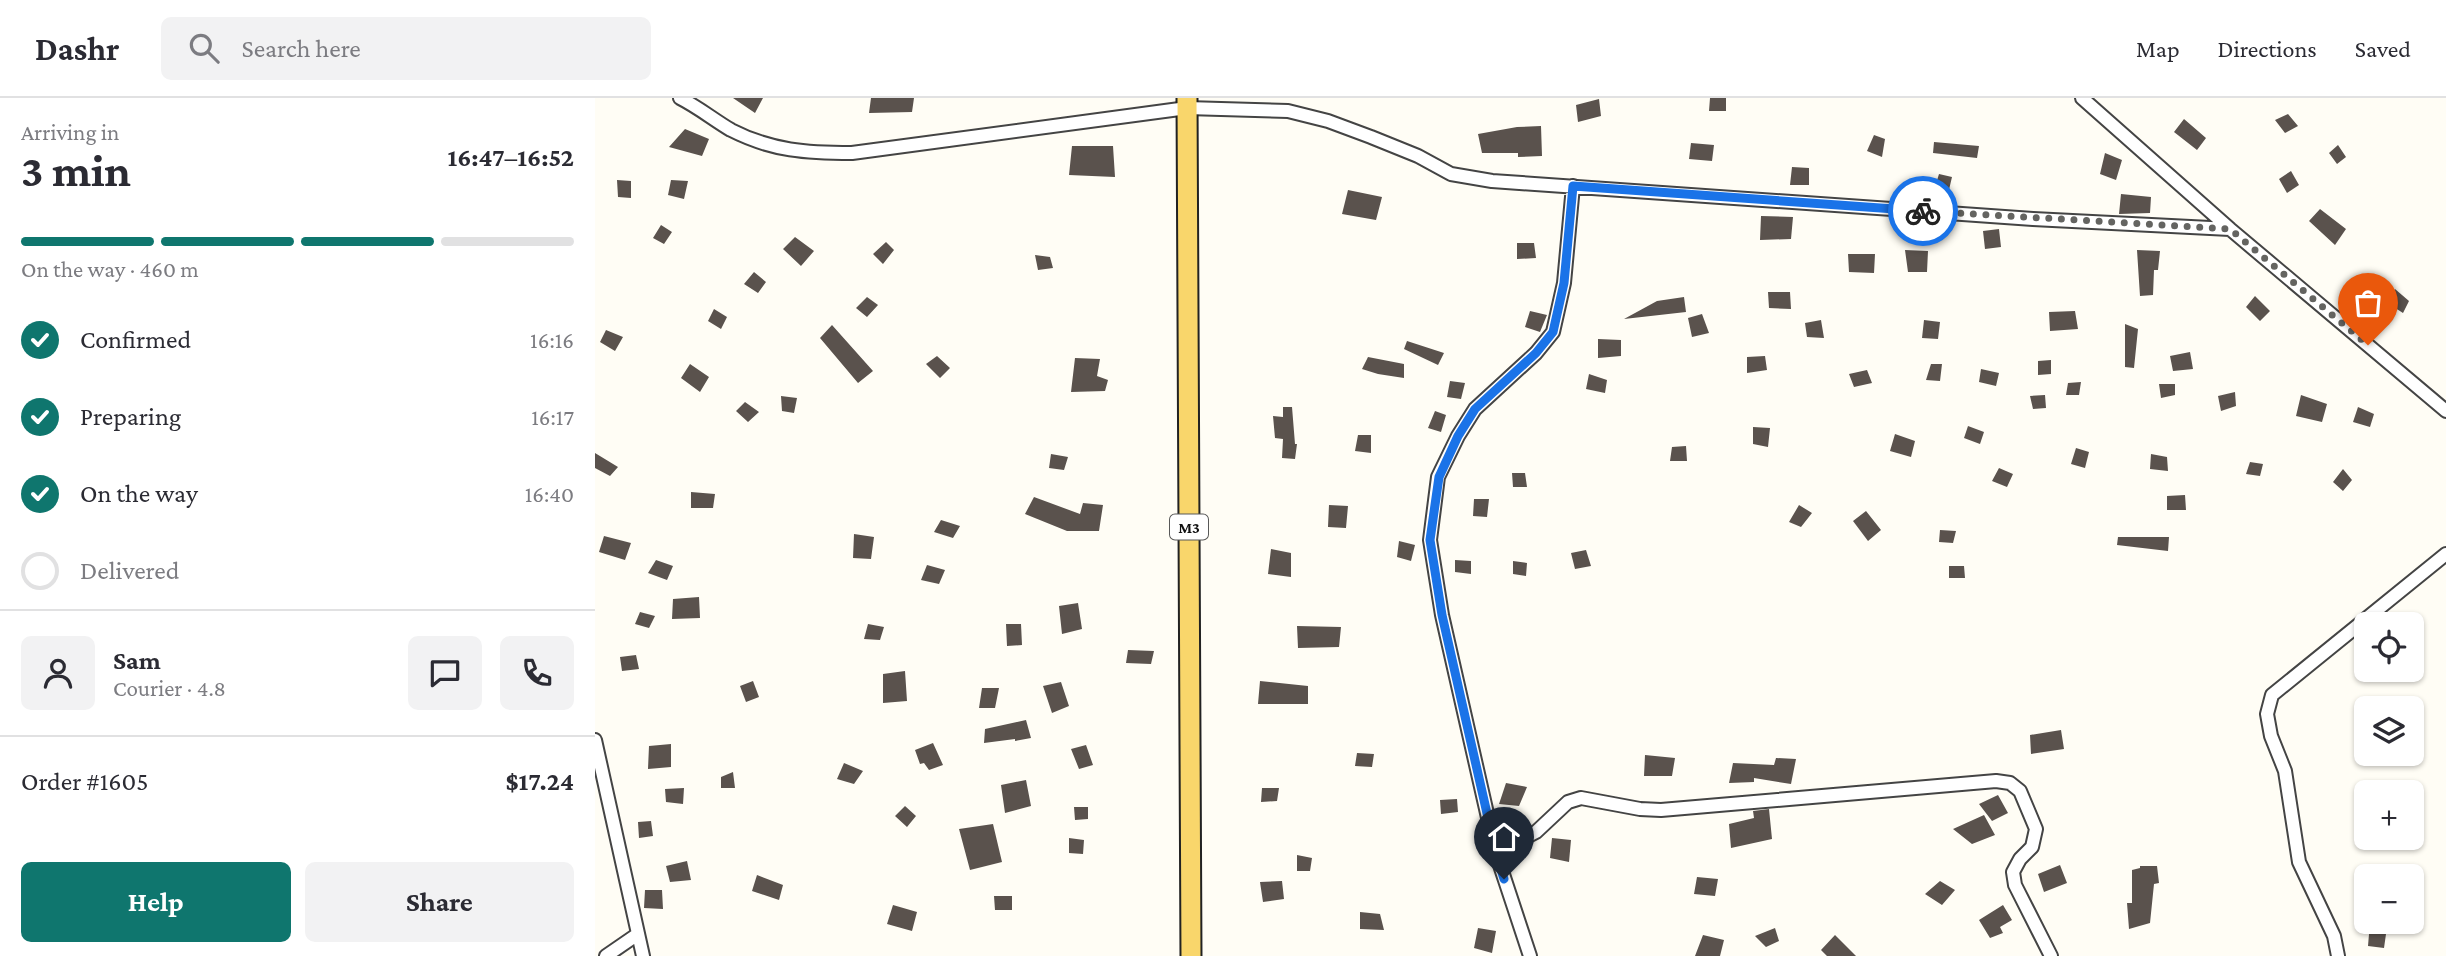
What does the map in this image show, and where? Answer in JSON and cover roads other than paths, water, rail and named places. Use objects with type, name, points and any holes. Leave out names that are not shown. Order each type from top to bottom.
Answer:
[{"type":"main road","name":"M3","points":[[1187,103],[1191,956]]},
{"type":"street","points":[[680,98],[730,129],[772,148],[814,153],[852,153],[1187,103],[1288,111],[1328,121],[1418,156],[1451,174],[1492,181],[2019,218],[2230,229]]},
{"type":"street","points":[[2083,98],[2230,229],[2446,411]]},
{"type":"street","points":[[1530,956],[1496,853],[1442,615],[1430,540],[1439,477],[1458,436],[1475,409],[1536,353],[1553,332],[1564,283],[1573,186]]},
{"type":"street","points":[[2337,956],[2335,936],[2299,862],[2285,771],[2271,736],[2267,714],[2269,705],[2272,695],[2446,554]]},
{"type":"street","points":[[595,740],[643,956]]},
{"type":"street","points":[[1496,853],[1536,832],[1568,802],[1581,798],[1640,809],[1661,810],[1996,781],[2010,783],[2020,791],[2036,829],[2032,847],[2020,859],[2013,872],[2015,885],[2051,956]]},
{"type":"street","points":[[606,956],[638,934]]}]
